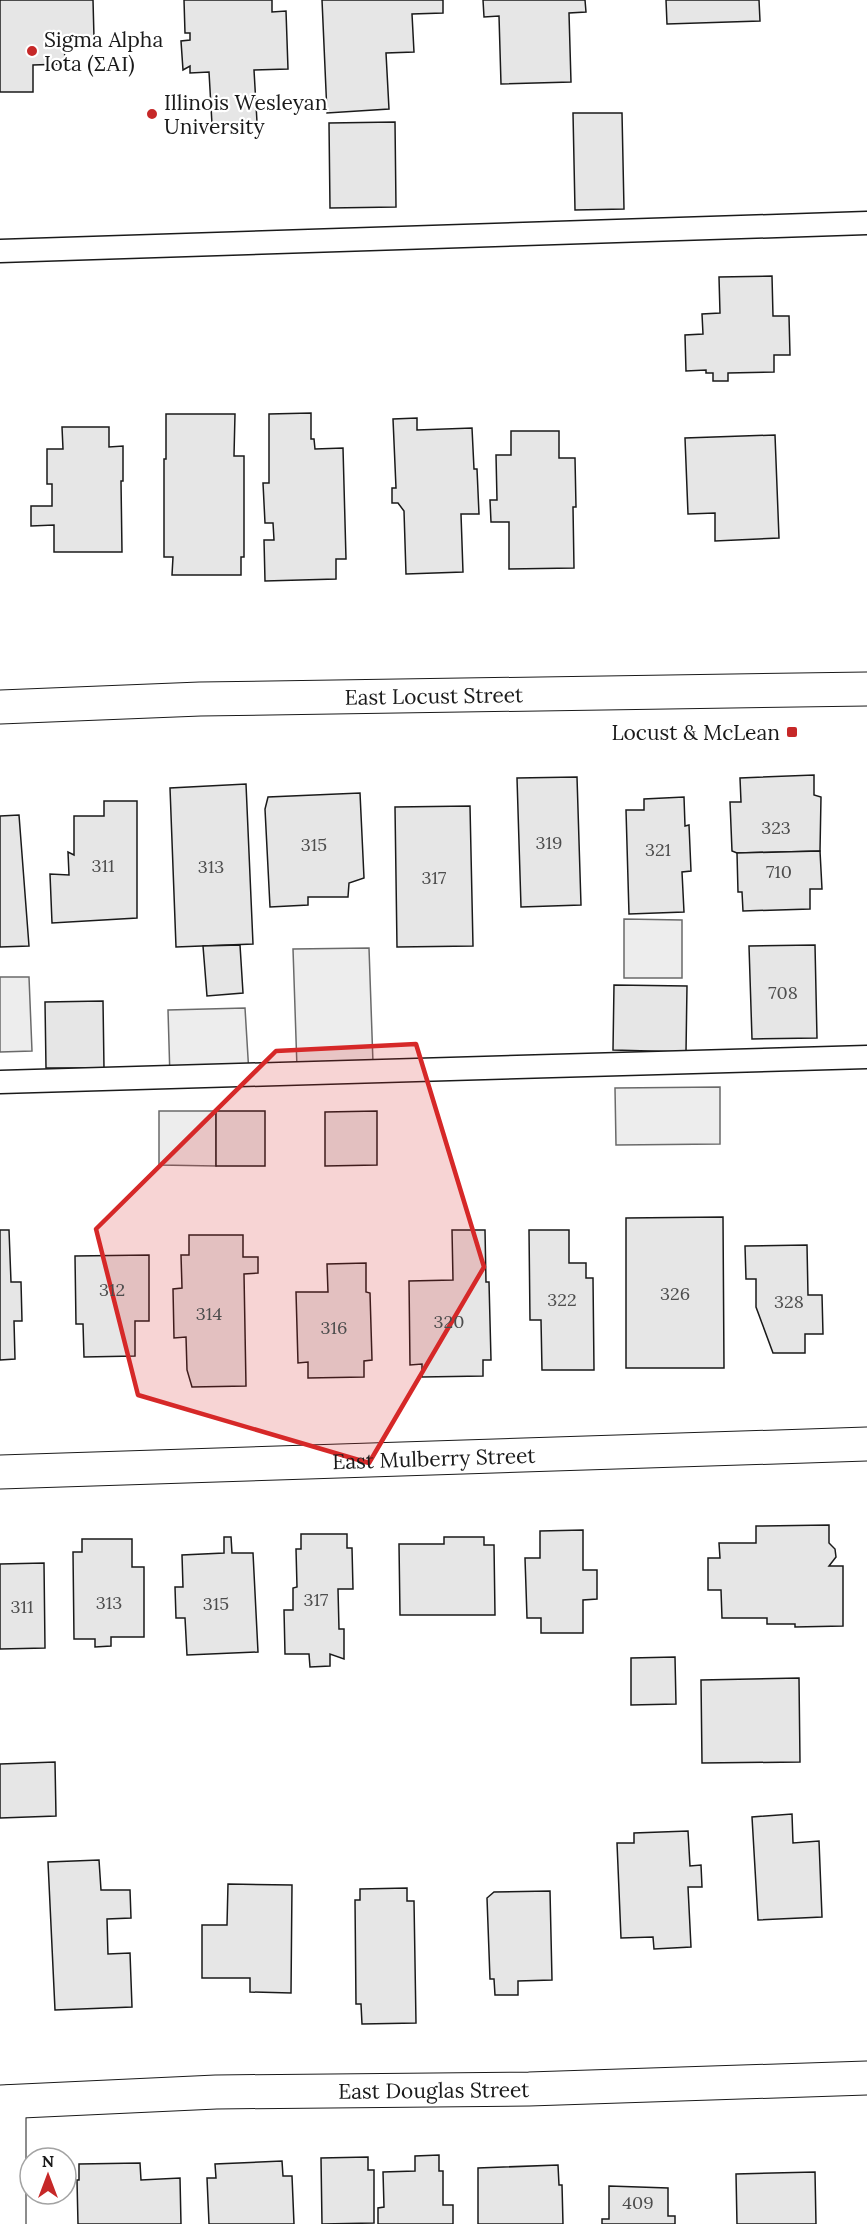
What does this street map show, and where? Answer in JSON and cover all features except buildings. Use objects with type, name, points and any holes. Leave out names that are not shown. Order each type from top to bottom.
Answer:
[{"type":"street","name":"East Locust Street","points":[[0,707],[200,699],[867,689]]},
{"type":"street","name":"East Mulberry Street","points":[[0,1472],[867,1444]]},
{"type":"street","name":"East Douglas Street","points":[[5,2102],[216,2092],[529,2089],[867,2078]]},
{"type":"street","points":[[5,2102],[9,2224]]},
{"type":"lane","points":[[0,251],[867,223]]},
{"type":"lane","points":[[0,1082],[867,1057]]},
{"type":"highlighted area","points":[[416,1044],[484,1267],[369,1463],[138,1395],[96,1229],[276,1051]]},
{"type":"shaded area","points":[[624,919],[682,920],[682,978],[624,978]]},
{"type":"shaded area","points":[[369,948],[373,1063],[297,1068],[293,949]]},
{"type":"shaded area","points":[[0,977],[29,977],[32,1051],[0,1052]]},
{"type":"shaded area","points":[[245,1008],[249,1074],[170,1078],[168,1010]]},
{"type":"shaded area","points":[[720,1087],[720,1144],[616,1145],[615,1088]]},
{"type":"shaded area","points":[[159,1111],[216,1111],[216,1166],[159,1165]]},
{"type":"place","name":"Sigma Alpha Iota (ΣΑΙ)","points":[[32,51]]},
{"type":"place","name":"Illinois Wesleyan University","points":[[152,114]]},
{"type":"place","name":"Locust & McLean","points":[[792,732]]}]
